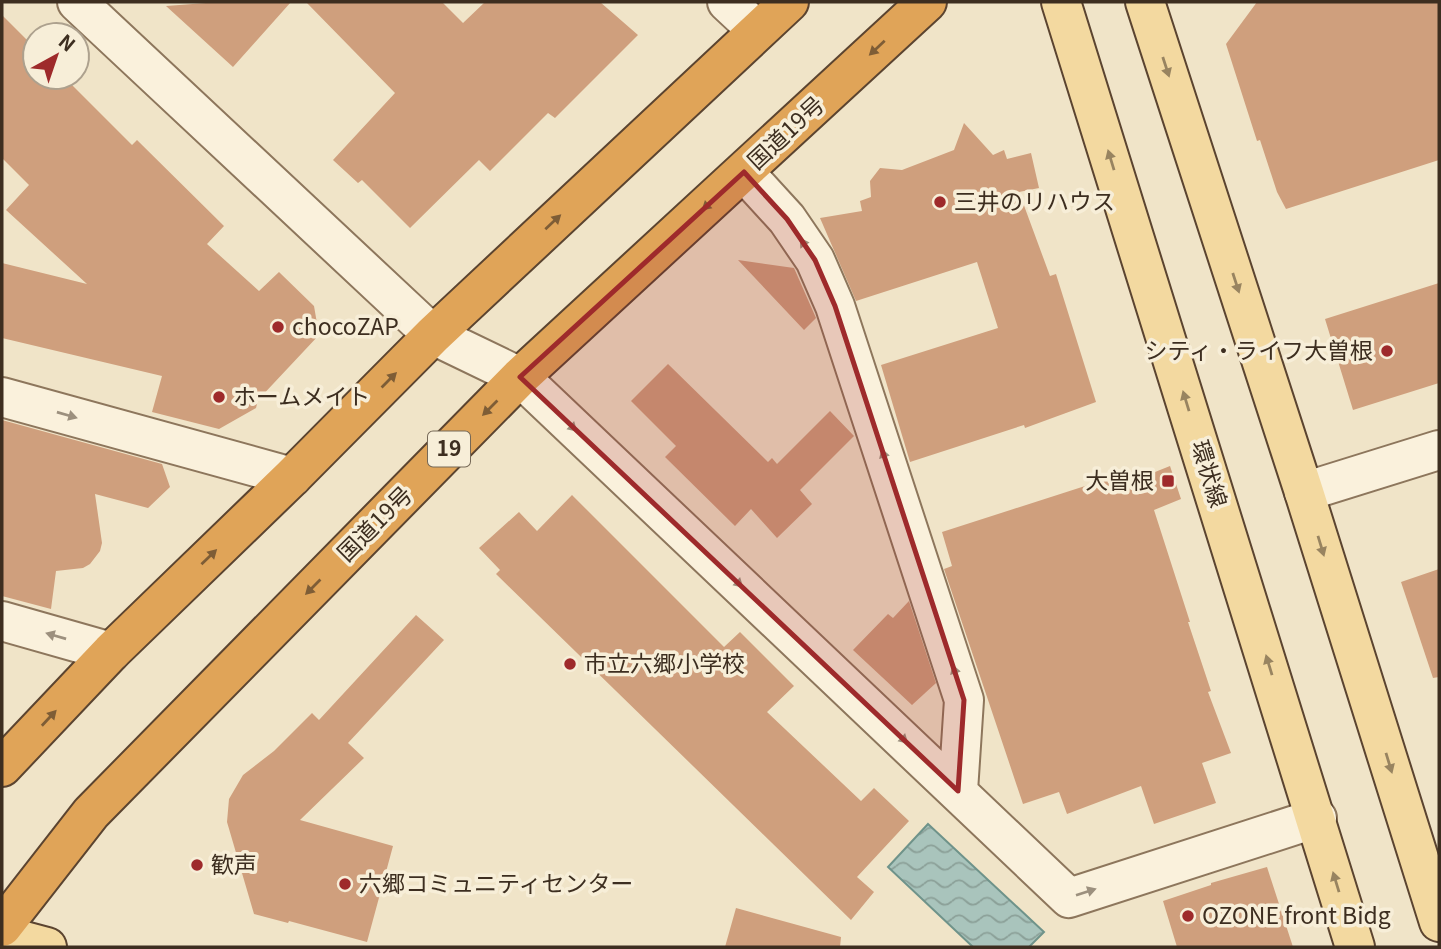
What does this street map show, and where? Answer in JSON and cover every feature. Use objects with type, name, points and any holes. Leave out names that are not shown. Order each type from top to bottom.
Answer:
[{"type":"highway","points":[[2,767],[111,652],[292,477],[433,335],[789,2]]},
{"type":"highway","name":"国道19号","points":[[2,927],[91,813],[520,377],[927,2]]},
{"type":"main road","name":"環状線","points":[[1061,2],[1356,947]]},
{"type":"main road","points":[[1145,2],[1304,492],[1439,922]]},
{"type":"main road","points":[[2,935],[47,947]]},
{"type":"street","points":[[77,2],[433,335],[520,377],[1069,898],[1317,818]]},
{"type":"street","points":[[727,2],[757,30]]},
{"type":"street","points":[[744,172],[787,219],[815,260],[835,306],[964,700],[958,791]]},
{"type":"street","points":[[2,397],[292,477]]},
{"type":"street","points":[[1304,492],[1439,450]]},
{"type":"street","points":[[2,621],[111,652]]},
{"type":"highlighted area","points":[[744,172],[787,219],[815,260],[835,306],[964,700],[958,791],[520,377]]},
{"type":"water","points":[[928,824],[1044,932],[1029,947],[973,947],[888,867]]},
{"type":"building","points":[[219,2],[291,2],[233,67],[166,6]]},
{"type":"building","points":[[306,2],[442,2],[463,23],[485,2],[600,2],[638,35],[555,118],[548,113],[490,171],[479,160],[410,228],[362,180],[358,183],[333,160],[395,93]]},
{"type":"building","points":[[1257,2],[1439,2],[1439,160],[1286,209],[1277,192],[1260,140],[1257,141],[1226,44]]},
{"type":"building","points":[[2,15],[21,34],[21,91],[78,91],[132,145],[137,140],[224,226],[207,244],[259,291],[279,272],[314,306],[319,335],[258,400],[256,408],[219,429],[152,412],[162,376],[2,338],[2,263],[87,284],[6,210],[29,185],[2,158]]},
{"type":"building","points":[[964,123],[993,155],[1004,150],[1007,159],[1031,153],[1039,188],[1019,192],[1050,276],[1056,274],[1096,402],[1025,428],[1024,425],[910,462],[881,365],[998,328],[977,262],[856,301],[820,218],[862,211],[860,201],[871,197],[870,181],[880,168],[902,170],[954,150]]},
{"type":"building","points":[[738,260],[794,268],[816,318],[804,330]]},
{"type":"building","name":"シティ・ライフ大曽根","points":[[1439,283],[1439,383],[1353,410],[1325,319]]},
{"type":"building","points":[[668,364],[768,462],[772,458],[777,464],[830,411],[854,436],[800,490],[812,504],[777,538],[751,509],[735,526],[665,457],[676,446],[631,401]]},
{"type":"building","points":[[2,420],[162,464],[170,487],[148,508],[95,494],[102,543],[100,551],[90,564],[83,568],[56,571],[51,609],[2,596]]},
{"type":"building","points":[[1170,466],[1181,499],[1154,510],[1211,691],[1208,692],[1231,753],[1202,763],[1216,803],[1154,824],[1141,786],[1067,814],[1059,792],[1023,804],[944,569],[952,566],[942,532],[1141,468],[1145,476]]},
{"type":"building","points":[[572,495],[724,647],[740,632],[794,686],[767,712],[861,801],[874,788],[909,821],[857,877],[874,892],[851,920],[496,574],[500,570],[479,548],[519,512],[537,531]]},
{"type":"building","points":[[1439,569],[1439,677],[1433,678],[1401,582]]},
{"type":"building","points":[[909,601],[936,683],[912,705],[853,650],[888,614],[893,618]]},
{"type":"building","points":[[416,615],[444,640],[348,743],[364,758],[300,820],[393,846],[367,942],[254,914],[227,822],[229,799],[243,775],[274,751],[312,713],[319,720]]},
{"type":"building","points":[[1267,867],[1293,947],[1177,947],[1163,901],[1211,883]]},
{"type":"building","points":[[736,908],[841,937],[840,947],[725,947]]},
{"type":"place","name":"三井のリハウス","points":[[940,202]]},
{"type":"place","name":"chocoZAP","points":[[278,327]]},
{"type":"place","name":"シティ・ライフ大曽根","points":[[1387,351]]},
{"type":"place","name":"ホームメイト","points":[[219,397]]},
{"type":"place","name":"大曽根","points":[[1168,481]]},
{"type":"place","name":"市立六郷小学校","points":[[570,664]]},
{"type":"place","name":"歓声","points":[[197,865]]},
{"type":"place","name":"六郷コミュニティセンター","points":[[345,884]]},
{"type":"place","name":"OZONE front Bidg","points":[[1188,916]]}]
